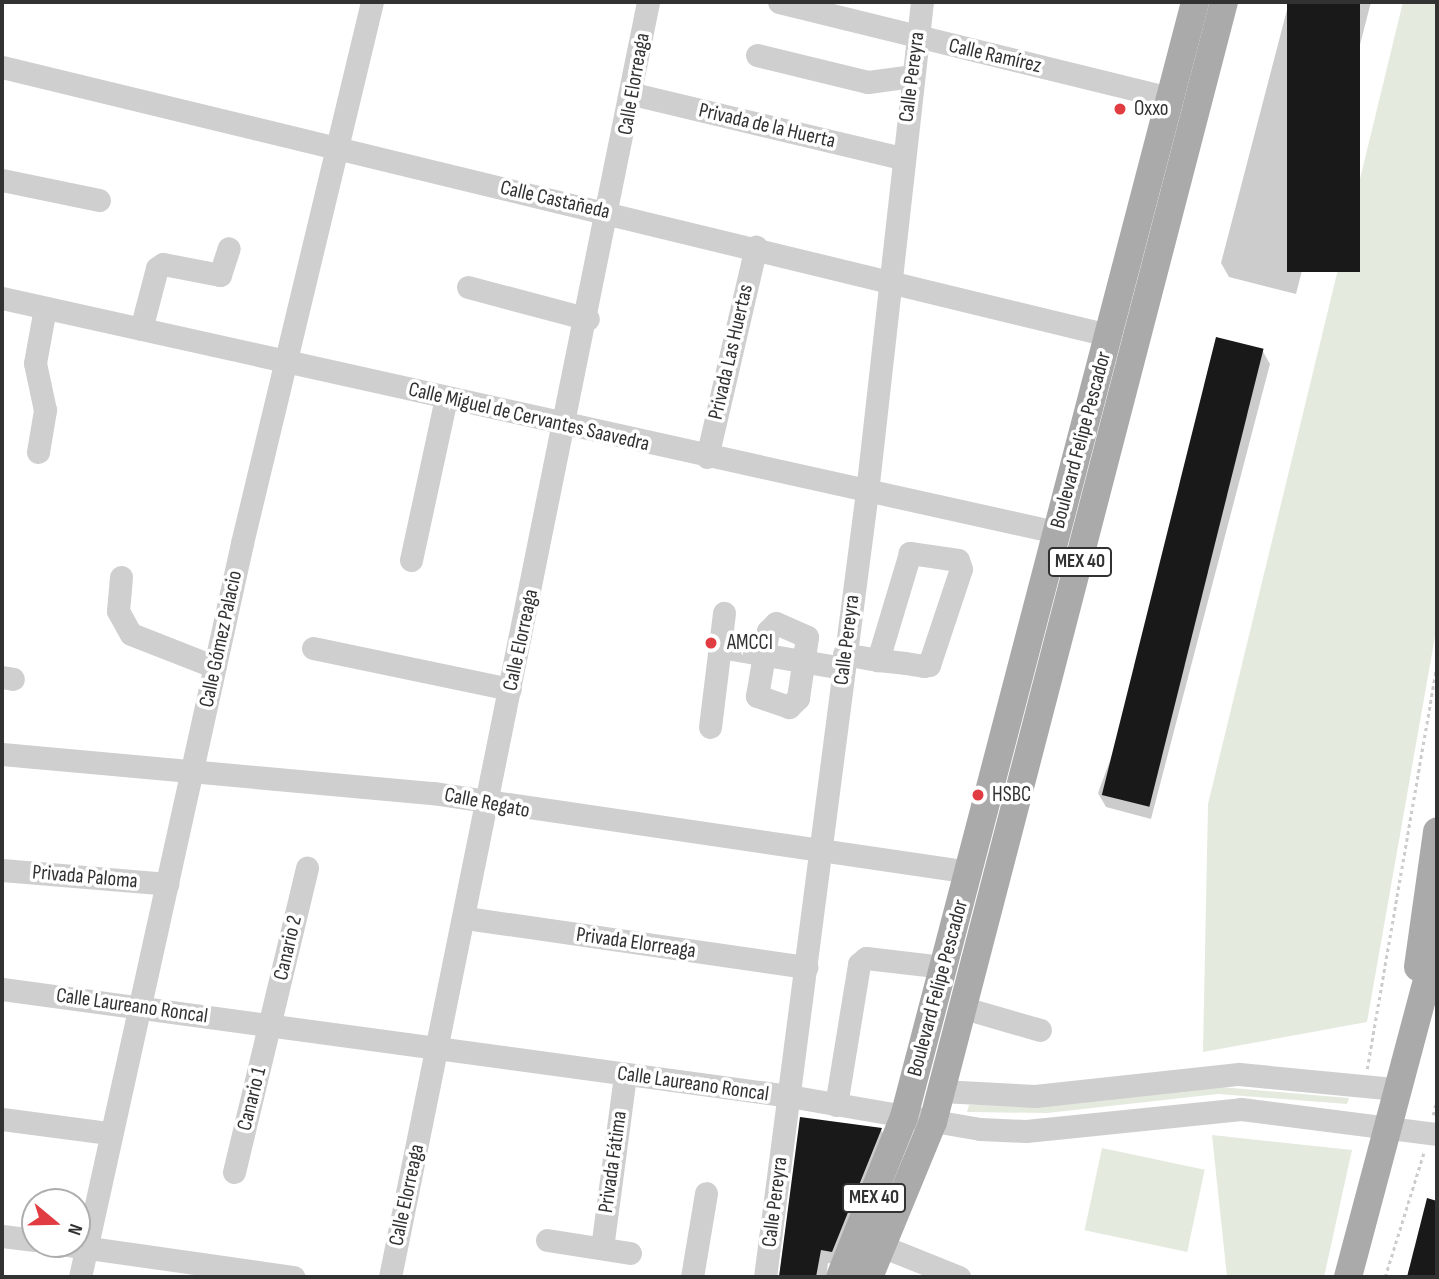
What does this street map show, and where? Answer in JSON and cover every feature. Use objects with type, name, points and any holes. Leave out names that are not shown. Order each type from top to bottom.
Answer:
[{"type":"main road","name":"Boulevard Felipe Pescador","points":[[840,1277],[904,1117],[1195,2]]},
{"type":"main road","name":"Boulevard Felipe Pescador","points":[[869,1277],[884,1247],[933,1122],[1224,2]]},
{"type":"main road","points":[[1170,98],[1184,105],[1194,122]]},
{"type":"main road","points":[[1417,1015],[1437,831]]},
{"type":"main road","points":[[1348,1277],[1384,1132],[1437,943]]},
{"type":"street","name":"Calle Gómez Palacio","points":[[91,1218],[285,361],[372,2]]},
{"type":"street","name":"Calle Elorreaga","points":[[390,1277],[588,319],[633,94],[648,2]]},
{"type":"street","name":"Calle Ramírez","points":[[779,2],[1170,98]]},
{"type":"street","name":"Calle Pereyra","points":[[765,1277],[867,492],[901,158],[922,2]]},
{"type":"street","points":[[757,55],[868,82],[912,76]]},
{"type":"street","name":"Calle Castañeda","points":[[2,67],[888,279],[1108,335]]},
{"type":"street","name":"Privada de la Huerta","points":[[633,94],[901,158]]},
{"type":"street","points":[[2,180],[99,200]]},
{"type":"street","name":"Privada Las Huertas","points":[[707,457],[755,247]]},
{"type":"street","points":[[141,329],[157,268],[163,264],[220,275],[229,248]]},
{"type":"street","points":[[468,287],[588,319]]},
{"type":"street","name":"Calle Miguel de Cervantes Saavedra","points":[[2,298],[566,426],[1056,532]]},
{"type":"street","points":[[38,452],[45,410],[36,363],[45,308]]},
{"type":"street","points":[[411,560],[446,398]]},
{"type":"street","points":[[720,647],[804,661],[878,660],[931,663],[961,569],[958,560],[910,552],[878,660]]},
{"type":"street","points":[[121,577],[118,611],[131,634],[215,667]]},
{"type":"street","points":[[710,727],[724,613]]},
{"type":"street","points":[[776,624],[805,631],[804,661],[793,706],[765,704],[757,696],[763,654],[769,627],[776,624]]},
{"type":"street","points":[[313,648],[510,689]]},
{"type":"street","name":"Calle Regato","points":[[2,754],[193,769],[488,804],[969,872]]},
{"type":"street","name":"Canario 2","points":[[270,1027],[307,868]]},
{"type":"street","name":"Privada Paloma","points":[[2,870],[167,884]]},
{"type":"street","name":"Privada Elorreaga","points":[[466,918],[806,967]]},
{"type":"street","points":[[836,1105],[859,964],[866,958],[944,967]]},
{"type":"street","name":"Calle Laureano Roncal","points":[[2,989],[789,1096],[933,1122],[1026,1131],[1241,1109],[1384,1132],[1433,1134]]},
{"type":"street","points":[[964,1008],[1040,1030]]},
{"type":"street","name":"Canario 1","points":[[234,1172],[270,1027]]},
{"type":"street","points":[[941,1091],[1035,1096],[1239,1074],[1396,1089]]},
{"type":"street","name":"Privada Fátima","points":[[602,1248],[625,1075]]},
{"type":"street","points":[[2,1119],[109,1133]]},
{"type":"street","points":[[692,1277],[706,1193]]},
{"type":"street","points":[[2,1236],[21,1238]]},
{"type":"street","points":[[547,1240],[630,1253]]},
{"type":"street","points":[[884,1247],[958,1277]]},
{"type":"street","points":[[91,1248],[240,1274],[294,1277]]},
{"type":"street","name":"Calle Gómez Palacio","points":[[79,1277],[83,1258]]},
{"type":"path","points":[[1362,1086],[1437,662]]},
{"type":"path","points":[[1385,1277],[1433,1134],[1437,1098]]},
{"type":"shaded area","points":[[1403,2],[1437,2],[1437,625],[1367,1022],[1203,1052],[1208,804]]},
{"type":"shaded area","points":[[1221,1087],[1349,1098],[1347,1104],[1218,1094],[1047,1113],[967,1112],[969,1105],[1044,1106]]},
{"type":"shaded area","points":[[1212,1135],[1352,1150],[1324,1277],[1227,1277]]},
{"type":"shaded area","points":[[1102,1148],[1205,1170],[1187,1252],[1085,1230]]},
{"type":"building","points":[[1287,2],[1360,2],[1360,272],[1287,272]]},
{"type":"building","points":[[1216,337],[1264,349],[1149,807],[1102,795]]},
{"type":"building","points":[[800,1117],[882,1128],[832,1252],[821,1250],[816,1277],[779,1277]]},
{"type":"building","points":[[1427,1198],[1437,1201],[1437,1277],[1407,1277]]},
{"type":"place","name":"Oxxo","points":[[1120,109]]},
{"type":"place","name":"AMCCI","points":[[711,643]]},
{"type":"place","name":"HSBC","points":[[978,795]]}]
